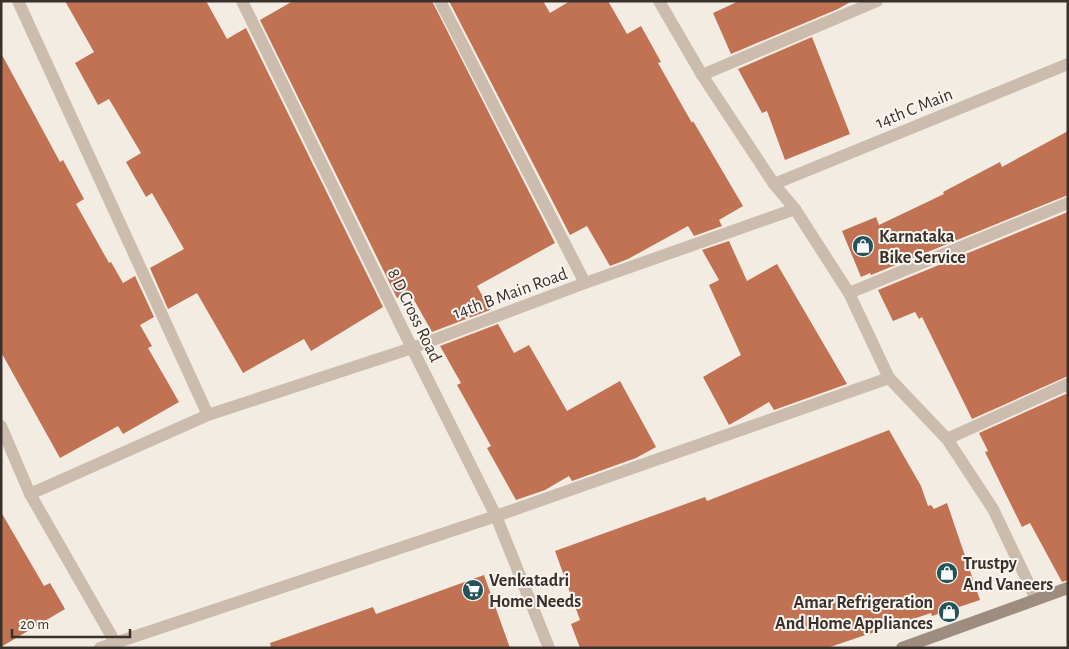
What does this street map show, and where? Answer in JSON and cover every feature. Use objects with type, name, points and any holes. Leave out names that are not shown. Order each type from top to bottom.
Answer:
[{"type":"street","points":[[18,1],[208,415]]},
{"type":"street","name":"8 D Cross Road","points":[[242,1],[496,516],[549,648]]},
{"type":"street","points":[[440,1],[585,283]]},
{"type":"street","points":[[659,1],[702,75],[774,184],[795,209],[849,293],[889,378],[947,439],[993,509],[1036,599]]},
{"type":"street","points":[[702,75],[877,1]]},
{"type":"street","name":"14th C Main","points":[[774,184],[1068,64]]},
{"type":"street","points":[[849,293],[1068,203]]},
{"type":"street","name":"14th B Main Road","points":[[30,494],[208,415],[412,348],[585,283],[795,209]]},
{"type":"street","points":[[100,648],[496,516],[889,378]]},
{"type":"street","points":[[947,439],[1068,384]]},
{"type":"street","points":[[1,426],[30,494],[115,642]]},
{"type":"street","points":[[902,648],[1068,588]]},
{"type":"building","points":[[65,1],[206,1],[227,39],[246,28],[383,307],[311,351],[304,339],[243,373],[197,293],[168,309],[150,268],[184,249],[152,193],[146,197],[126,162],[141,153],[109,99],[98,105],[75,63],[94,52]]},
{"type":"building","points":[[293,1],[432,1],[555,243],[477,286],[490,310],[432,332],[409,291],[397,298],[260,20]]},
{"type":"building","points":[[449,1],[543,1],[550,13],[570,1],[608,1],[627,34],[641,26],[661,62],[658,63],[692,123],[693,121],[743,206],[719,220],[722,226],[694,236],[688,226],[628,259],[610,266],[587,226],[570,235]]},
{"type":"building","points":[[739,1],[852,1],[838,9],[731,54],[713,13]]},
{"type":"building","points":[[812,37],[850,134],[785,160],[767,111],[762,113],[738,69]]},
{"type":"building","points":[[1,53],[60,162],[63,160],[84,199],[76,204],[109,263],[111,262],[123,283],[135,276],[154,317],[140,325],[152,346],[148,348],[179,402],[123,434],[118,426],[60,458],[1,352]]},
{"type":"building","points":[[1068,131],[1068,195],[871,275],[870,273],[861,277],[842,231],[876,217],[879,225],[944,194],[943,192],[1000,162],[1002,167]]},
{"type":"building","points":[[1068,212],[1068,376],[972,419],[922,317],[919,319],[915,312],[893,321],[878,290]]},
{"type":"building","points":[[729,241],[747,281],[777,264],[847,384],[774,410],[769,402],[729,425],[703,377],[741,355],[709,285],[719,280],[702,250]]},
{"type":"building","points":[[498,324],[514,353],[529,345],[567,411],[620,381],[656,447],[636,458],[572,481],[569,476],[545,490],[516,500],[487,448],[491,446],[457,385],[461,383],[440,346]]},
{"type":"building","points":[[1068,393],[1068,580],[1062,582],[1030,523],[1022,527],[985,452],[988,451],[979,433]]},
{"type":"building","points":[[889,430],[921,486],[928,506],[931,505],[934,509],[947,503],[980,600],[932,616],[931,613],[827,648],[580,648],[571,624],[580,620],[555,551],[705,497],[707,501]]},
{"type":"building","points":[[1,512],[44,586],[50,583],[65,609],[1,647]]},
{"type":"building","points":[[484,575],[510,648],[271,648],[270,643],[373,607],[376,614]]},
{"type":"place","name":"Karnataka Bike Service","points":[[863,246]]},
{"type":"place","name":"Trustpy And Vaneers","points":[[947,573]]},
{"type":"place","name":"Venkatadri Home Needs","points":[[473,590]]},
{"type":"place","name":"Amar Refrigeration And Home Appliances","points":[[949,612]]}]
